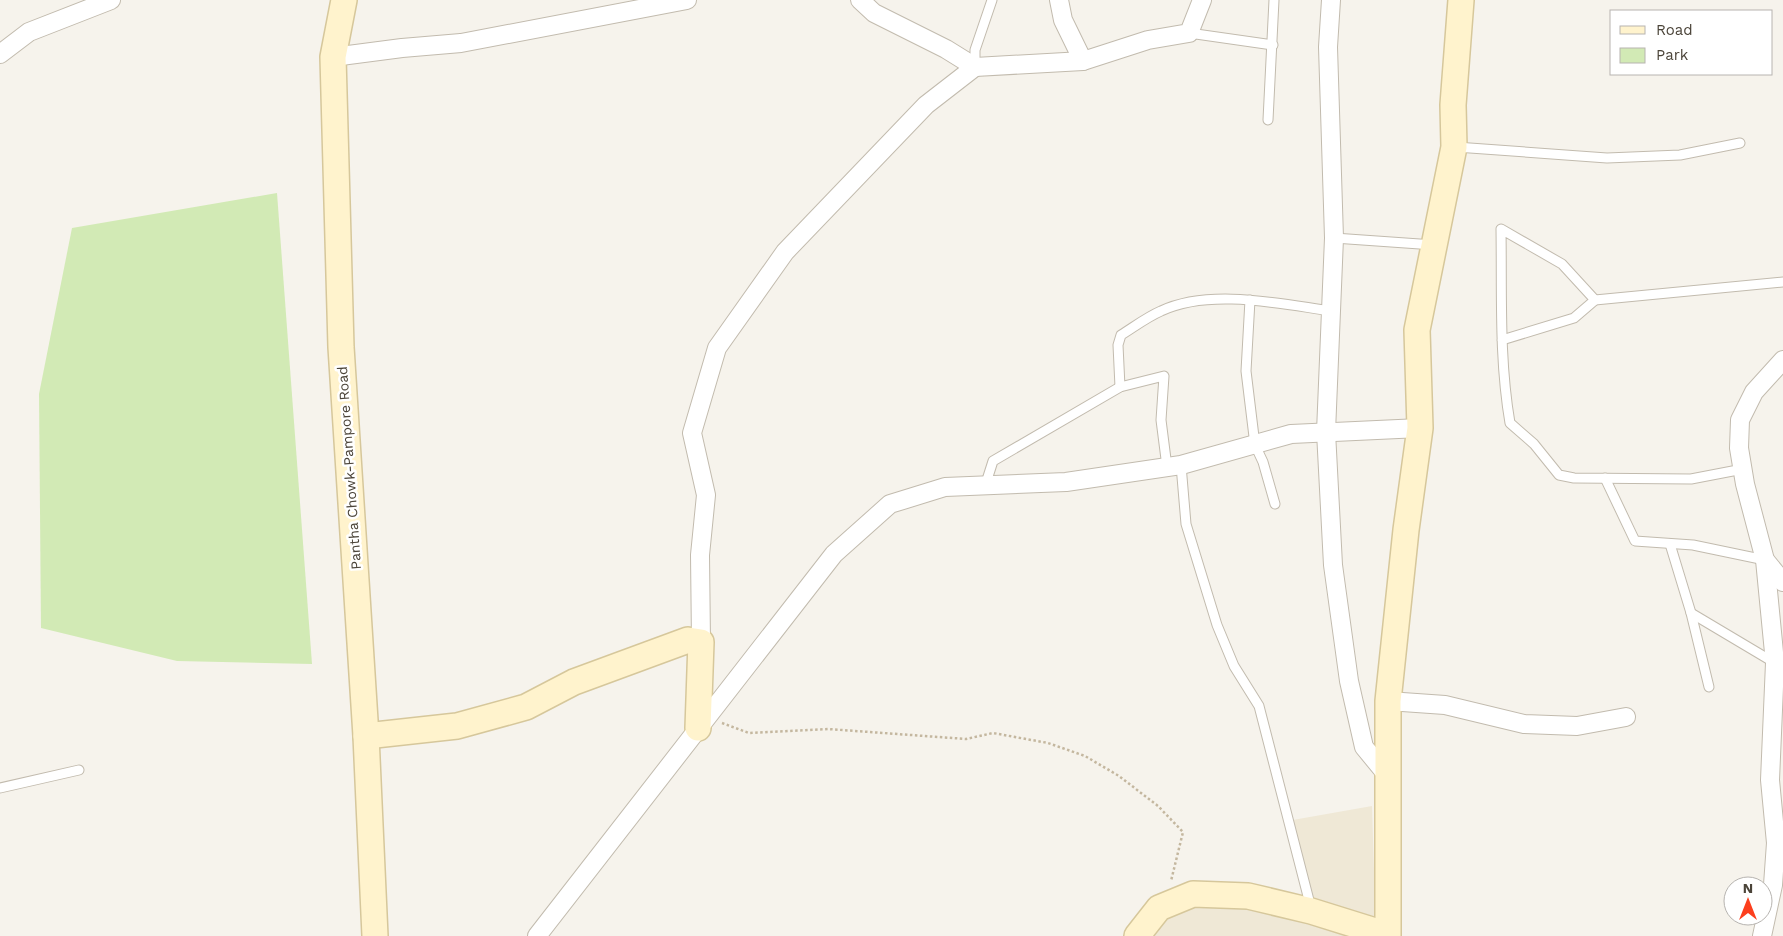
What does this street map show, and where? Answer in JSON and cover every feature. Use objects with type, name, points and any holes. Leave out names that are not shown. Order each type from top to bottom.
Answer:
[{"type":"street","points":[[0,54],[29,32],[111,0]]},
{"type":"street","name":"Pantha Chowk-Pampore Road","points":[[344,0],[333,58],[341,347],[366,736],[375,936]]},
{"type":"street","points":[[860,0],[874,13],[946,48],[975,67]]},
{"type":"street","points":[[1059,0],[1063,20],[1083,61]]},
{"type":"street","points":[[702,723],[700,555],[706,495],[692,433],[717,348],[785,252],[926,105],[975,67],[1083,61],[1148,40],[1189,33],[1202,0]]},
{"type":"street","points":[[1137,936],[1159,908],[1193,894],[1248,896],[1311,910],[1388,936],[1388,701],[1406,530],[1420,428],[1417,330],[1454,147],[1453,105],[1461,0]]},
{"type":"street","points":[[333,58],[402,48],[461,43],[626,6],[681,1]]},
{"type":"street","points":[[1328,2],[1334,238],[1326,432],[1332,565],[1349,681],[1364,747],[1387,775]]},
{"type":"street","points":[[1762,936],[1773,885],[1776,843],[1770,780],[1775,663],[1765,560],[1744,484],[1739,448],[1740,420],[1754,392],[1783,360]]},
{"type":"street","points":[[537,936],[834,554],[890,504],[945,487],[1066,482],[1174,466],[1291,434],[1420,428]]},
{"type":"street","points":[[1765,560],[1783,582]]},
{"type":"street","points":[[366,736],[457,726],[526,707],[574,682],[688,640],[701,642]]},
{"type":"street","points":[[1388,701],[1445,705],[1524,724],[1577,726],[1626,717]]},
{"type":"lane","points":[[975,67],[975,50],[992,0]]},
{"type":"lane","points":[[1268,120],[1274,0]]},
{"type":"lane","points":[[1189,33],[1273,44]]},
{"type":"lane","points":[[1454,147],[1607,158],[1680,155],[1740,144]]},
{"type":"lane","points":[[1595,300],[1562,264],[1501,229],[1504,387],[1510,423],[1534,444],[1559,475],[1574,478],[1691,479],[1743,469]]},
{"type":"lane","points":[[1334,238],[1434,245]]},
{"type":"lane","points":[[1502,340],[1574,318],[1595,300],[1783,282]]},
{"type":"lane","points":[[1120,387],[1118,345],[1121,335],[1162,310],[1200,300],[1250,300],[1332,311]]},
{"type":"lane","points":[[1250,300],[1246,371],[1255,445],[1263,462],[1275,504]]},
{"type":"lane","points":[[985,486],[992,461],[1120,387],[1164,376],[1162,420],[1186,524],[1217,625],[1234,666],[1259,706],[1311,910]]},
{"type":"lane","points":[[1605,478],[1635,541],[1693,545],[1765,560]]},
{"type":"lane","points":[[1670,544],[1691,613],[1708,687]]},
{"type":"lane","points":[[1691,613],[1775,663]]},
{"type":"lane","points":[[0,788],[79,770]]},
{"type":"path","points":[[702,723],[749,732],[828,729],[966,739],[993,732],[1048,743],[1085,756],[1119,776],[1158,806],[1184,832],[1166,899],[1159,908]]},
{"type":"shaded area","points":[[1372,806],[1376,936],[1137,936],[1193,894],[1311,910],[1287,821]]},
{"type":"green space","points":[[277,193],[312,664],[177,661],[41,628],[39,394],[72,228]]}]
